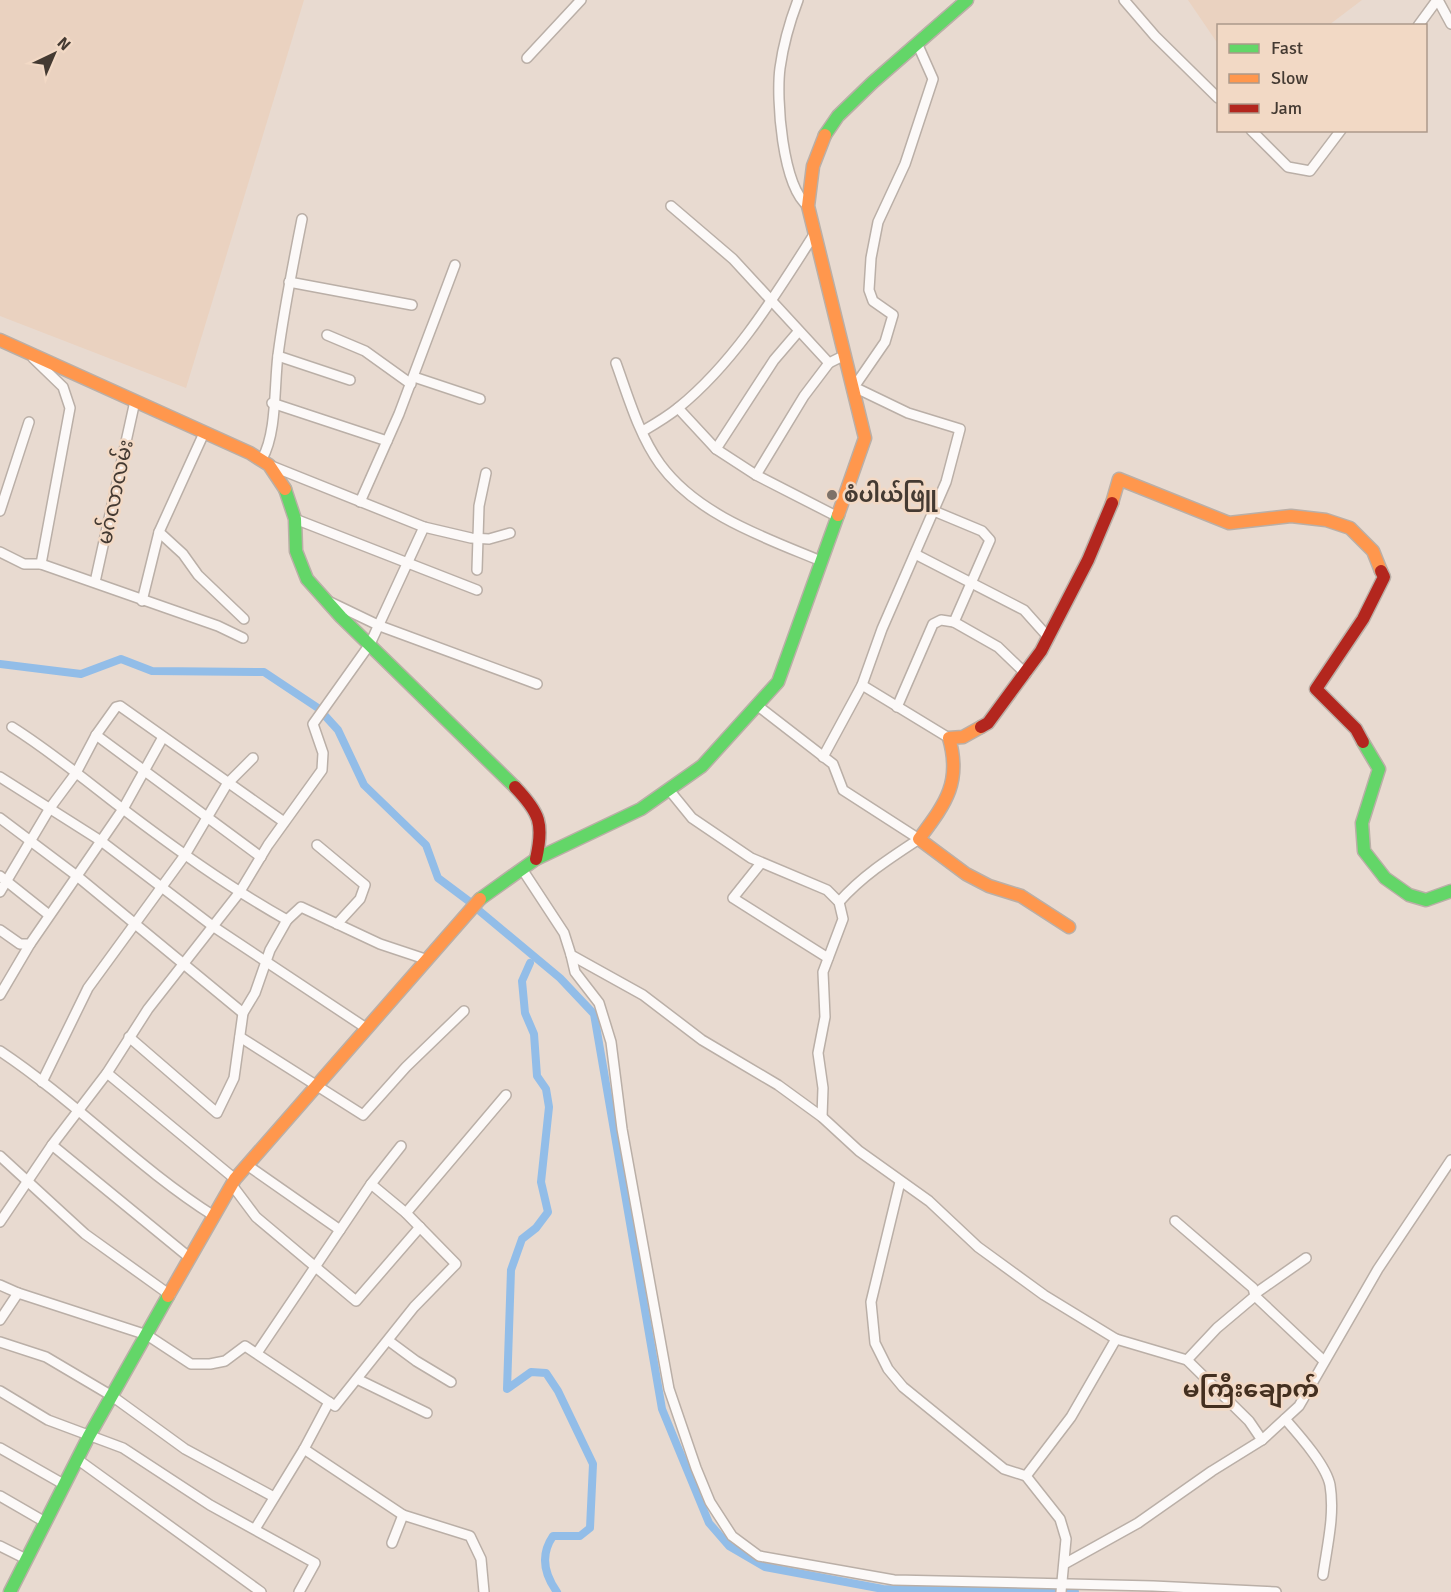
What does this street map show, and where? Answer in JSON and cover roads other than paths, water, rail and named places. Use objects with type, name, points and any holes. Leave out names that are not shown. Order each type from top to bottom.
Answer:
[{"type":"street","points":[[526,58],[581,0]]},
{"type":"street","points":[[798,0],[780,68],[781,105],[786,160],[798,194],[808,206]]},
{"type":"street","points":[[7,1589],[26,1559],[89,1436],[214,1216],[234,1182],[247,1166],[478,900],[536,859],[631,814],[670,791],[702,766],[778,682],[790,654],[865,438],[808,206],[812,170],[827,131],[881,74],[967,0]]},
{"type":"street","points":[[1124,0],[1155,36],[1217,97]]},
{"type":"street","points":[[1420,24],[1438,0],[1451,24]]},
{"type":"street","points":[[854,387],[885,342],[893,315],[873,301],[869,290],[871,258],[878,222],[905,165],[933,79],[917,43]]},
{"type":"street","points":[[1253,132],[1288,167],[1310,171],[1339,132]]},
{"type":"street","points":[[671,206],[733,259],[829,363]]},
{"type":"street","points":[[302,219],[289,282],[278,356],[266,462],[285,489],[295,519],[296,551],[307,579],[323,599],[531,804],[540,819],[540,841],[536,859]]},
{"type":"street","points":[[643,431],[678,408],[715,372],[770,299],[815,233]]},
{"type":"street","points":[[360,502],[413,380],[455,265]]},
{"type":"street","points":[[289,282],[412,305]]},
{"type":"street","points":[[716,449],[774,360],[798,332]]},
{"type":"street","points":[[327,335],[365,351],[413,380],[480,399]]},
{"type":"street","points":[[0,340],[266,462],[424,527],[489,539],[510,533]]},
{"type":"street","points":[[25,350],[63,387],[70,408],[41,564]]},
{"type":"street","points":[[278,356],[350,380]]},
{"type":"street","points":[[756,475],[804,396],[829,363],[845,356]]},
{"type":"street","points":[[616,363],[643,431],[660,465],[685,490],[717,513],[765,538],[821,561]]},
{"type":"street","points":[[823,757],[862,685],[882,629],[946,482],[960,429],[908,413],[854,387]]},
{"type":"street","name":"မဂ်လာလမ်း","points":[[95,582],[135,401]]},
{"type":"street","points":[[272,403],[387,441]]},
{"type":"street","points":[[678,408],[716,449],[756,475],[838,517]]},
{"type":"street","points":[[0,511],[29,422]]},
{"type":"street","points":[[142,601],[159,532],[204,432]]},
{"type":"street","points":[[477,570],[476,538],[479,506],[486,473]]},
{"type":"street","points":[[862,685],[949,738],[963,737],[988,723],[1026,674],[1049,638],[1088,560],[1115,496],[1119,479],[1229,523],[1291,516],[1326,520],[1350,528],[1373,551],[1384,577],[1363,619],[1316,688],[1356,729],[1379,769],[1375,788],[1362,823],[1364,851],[1385,878],[1409,895],[1426,900],[1451,891]]},
{"type":"street","points":[[934,511],[982,531],[990,540],[954,622]]},
{"type":"street","points":[[295,519],[406,565],[477,590]]},
{"type":"street","points":[[0,1222],[52,1145],[107,1073],[148,1009],[185,965],[239,892],[284,822],[292,815],[322,770],[323,753],[313,724],[370,645],[424,527]]},
{"type":"street","points":[[159,532],[183,554],[198,575],[244,619]]},
{"type":"street","points":[[0,552],[24,564],[41,564],[95,582],[142,601],[218,626],[243,638]]},
{"type":"street","points":[[915,554],[1024,610],[1049,638]]},
{"type":"street","points":[[323,599],[380,626],[537,684]]},
{"type":"street","points":[[897,707],[933,624],[941,620],[954,622],[998,647],[1026,674]]},
{"type":"street","points":[[0,892],[4,878],[31,842],[50,807],[76,773],[96,735],[116,707],[120,706],[227,784],[284,822]]},
{"type":"street","points":[[758,706],[833,764],[843,790],[919,839],[966,874],[989,886],[1021,896],[1069,927]]},
{"type":"street","points":[[12,728],[41,745],[185,855],[239,892],[287,920]]},
{"type":"street","points":[[96,735],[261,856]]},
{"type":"street","points":[[0,995],[49,915],[123,809],[162,737]]},
{"type":"street","points":[[839,902],[852,887],[883,862],[919,839],[944,805],[954,782],[957,766],[949,738]]},
{"type":"street","points":[[42,1082],[88,988],[133,923],[185,855],[227,784],[253,758]]},
{"type":"street","points":[[0,777],[101,841],[160,889],[366,1028]]},
{"type":"street","points":[[670,791],[692,818],[761,863],[827,890],[839,902],[843,919],[824,972],[825,1017],[818,1053],[824,1088],[822,1117]]},
{"type":"street","points":[[0,818],[77,876],[243,1013]]},
{"type":"street","points":[[317,845],[365,885],[360,899],[337,924]]},
{"type":"street","points":[[761,863],[733,898],[828,958]]},
{"type":"street","points":[[522,869],[564,933],[575,972],[599,1003],[611,1042],[622,1129],[669,1389],[699,1477],[710,1502],[732,1536],[759,1556],[894,1580],[1276,1592]]},
{"type":"street","points":[[4,878],[49,915]]},
{"type":"street","points":[[129,1038],[217,1113],[234,1078],[243,1013],[255,993],[266,962],[287,920],[301,907],[380,944],[425,959]]},
{"type":"street","points":[[0,930],[20,944],[30,944]]},
{"type":"street","points":[[571,955],[643,995],[702,1040],[778,1085],[822,1117],[859,1151],[928,1201],[978,1246],[1044,1295],[1116,1339],[1187,1360],[1249,1421],[1262,1440]]},
{"type":"street","points":[[240,1037],[363,1115],[406,1067],[464,1011]]},
{"type":"street","points":[[0,1051],[80,1109],[182,1196],[214,1216]]},
{"type":"street","points":[[107,1073],[234,1182],[256,1217],[356,1301],[420,1227]]},
{"type":"street","points":[[406,1214],[506,1095]]},
{"type":"street","points":[[52,1145],[190,1258]]},
{"type":"street","points":[[257,1353],[371,1184],[401,1146]]},
{"type":"street","points":[[0,1156],[85,1234],[170,1295]]},
{"type":"street","points":[[1066,1563],[1138,1523],[1212,1471],[1262,1440],[1299,1406],[1378,1269],[1451,1160]]},
{"type":"street","points":[[247,1166],[340,1230]]},
{"type":"street","points":[[900,1182],[871,1302],[875,1343],[888,1369],[903,1387],[1004,1469],[1026,1476],[1060,1519],[1066,1539],[1066,1563],[1061,1587]]},
{"type":"street","points":[[0,1285],[147,1335],[191,1364],[225,1361],[244,1346],[336,1406],[414,1307],[456,1264],[420,1227],[371,1184]]},
{"type":"street","points":[[1175,1221],[1254,1288],[1255,1294],[1324,1361]]},
{"type":"street","points":[[1187,1360],[1255,1294],[1306,1258]]},
{"type":"street","points":[[0,1320],[18,1293]]},
{"type":"street","points":[[1026,1476],[1071,1417],[1116,1339]]},
{"type":"street","points":[[389,1341],[451,1382]]},
{"type":"street","points":[[0,1342],[46,1357],[112,1396],[184,1449],[274,1497]]},
{"type":"street","points":[[357,1379],[427,1413]]},
{"type":"street","points":[[0,1391],[48,1420],[123,1448],[210,1506],[315,1563],[299,1592]]},
{"type":"street","points":[[255,1529],[304,1449],[329,1402]]},
{"type":"street","points":[[1286,1419],[1305,1442],[1330,1483],[1332,1515],[1323,1575]]},
{"type":"street","points":[[0,1448],[65,1485]]},
{"type":"street","points":[[304,1449],[403,1515],[470,1536],[481,1559],[484,1592]]},
{"type":"street","points":[[77,1459],[261,1592]]},
{"type":"street","points":[[0,1496],[45,1522]]},
{"type":"street","points":[[392,1543],[403,1515]]},
{"type":"street","points":[[0,1546],[26,1559]]},
{"type":"waterway","points":[[0,664],[81,674],[121,659],[152,671],[264,672],[318,708],[338,730],[364,785],[426,845],[438,878],[470,902]]},
{"type":"waterway","points":[[476,908],[560,978],[594,1014],[662,1409],[709,1523],[729,1546],[765,1567],[883,1589],[1075,1592]]},
{"type":"waterway","points":[[530,963],[522,981],[525,1013],[534,1034],[537,1076],[546,1089],[549,1107],[541,1182],[548,1212],[536,1228],[522,1239],[511,1270],[507,1389],[531,1372],[546,1373],[558,1391],[593,1464],[590,1528],[580,1536],[553,1536],[546,1550],[545,1564],[549,1578],[557,1592]]},
{"type":"place","name":"စံပါယ်ဖြူ","points":[[832,495]]},
{"type":"district","name":"မကြီးချောက်","points":[[1251,1389]]}]
